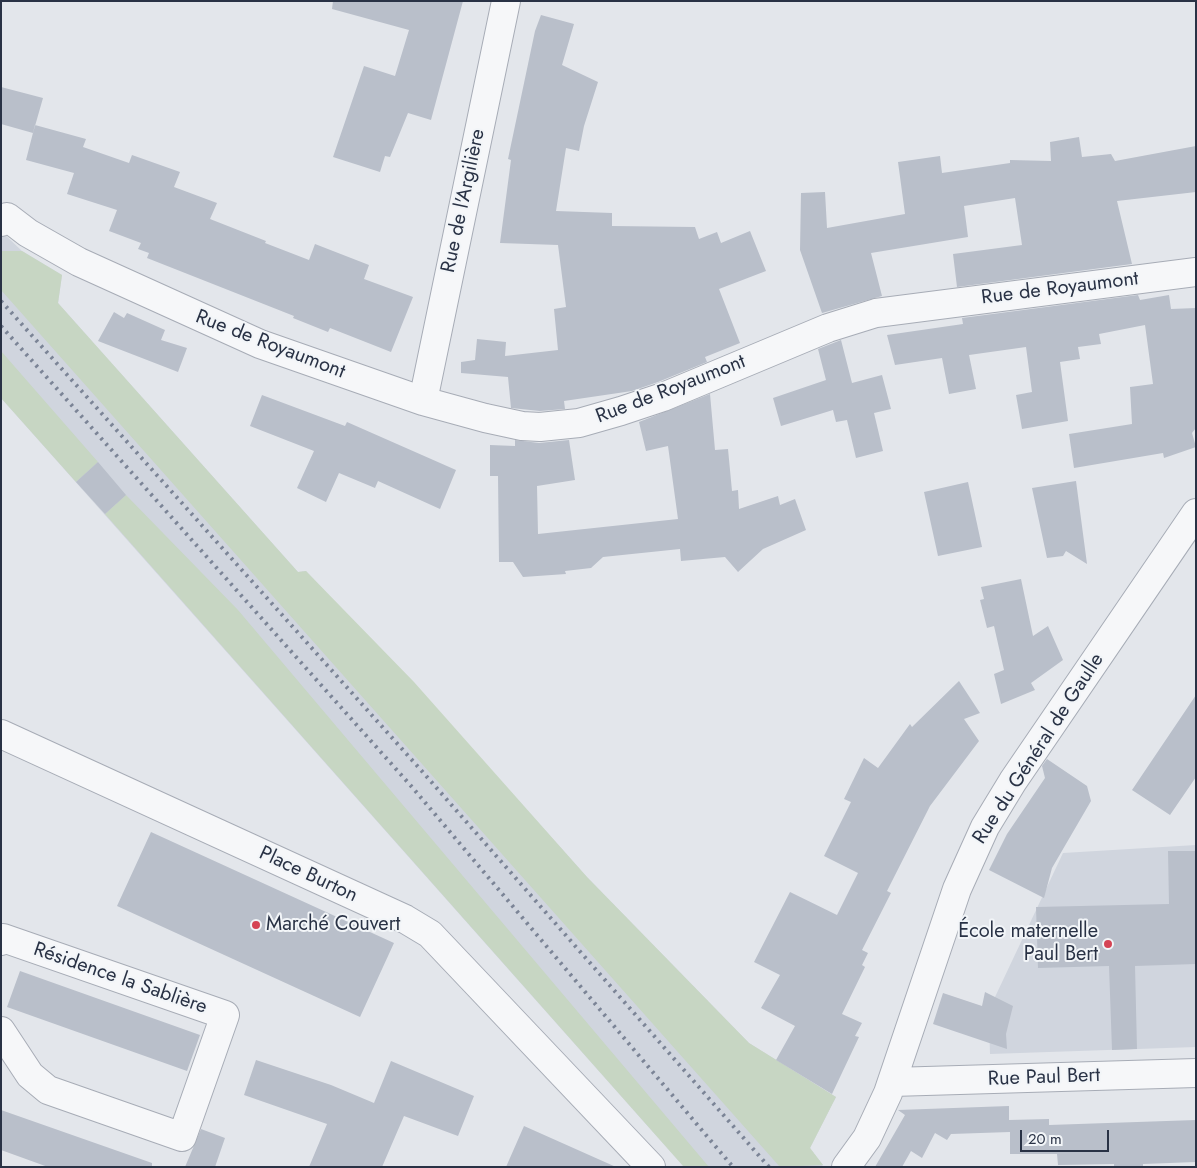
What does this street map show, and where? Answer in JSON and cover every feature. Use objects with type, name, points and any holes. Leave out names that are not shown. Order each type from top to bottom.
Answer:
[{"type":"street","name":"Rue de l'Argilière","points":[[423,401],[506,1]]},
{"type":"street","name":"Rue de Royaumont","points":[[3,216],[59,252],[166,303],[260,344],[423,401],[486,418],[522,426],[540,427],[579,423],[663,397],[828,328],[876,314],[1196,272]]},
{"type":"street","name":"Rue du Général de Gaulle","points":[[846,1167],[867,1138],[892,1082],[957,889],[985,827],[1014,781],[1196,513]]},
{"type":"street","name":"Place Burton","points":[[1,734],[405,920],[430,934],[651,1167]]},
{"type":"street","name":"Résidence la Sablière","points":[[1,941],[2,938],[225,1015],[182,1137],[48,1090],[30,1075],[1,1031]]},
{"type":"street","name":"Rue Paul Bert","points":[[892,1082],[1196,1073]]},
{"type":"shaded area","points":[[1,231],[22,251],[62,275],[58,303],[298,572],[306,571],[467,743],[587,877],[749,1043],[836,1097],[810,1148],[823,1165],[821,1167],[684,1167],[1,398]]},
{"type":"shaded area","name":"École maternelle Paul Bert","points":[[1196,845],[1196,1047],[990,1054],[989,1021],[995,997],[1063,853]]},
{"type":"green space","points":[[1,251],[22,251],[62,275],[58,303],[298,572],[306,571],[414,682],[587,877],[749,1043],[836,1097],[810,1148],[823,1165],[780,1167],[1,290]]},
{"type":"green space","points":[[1,351],[98,462],[76,482],[1,398]]},
{"type":"green space","points":[[126,495],[238,610],[709,1167],[684,1167],[105,514]]},
{"type":"building","points":[[333,1],[463,1],[431,120],[408,113],[390,157],[385,156],[380,172],[333,157],[364,66],[395,76],[409,30],[332,9]]},
{"type":"building","points":[[541,15],[574,24],[562,65],[598,82],[584,126],[579,151],[566,148],[556,211],[612,213],[612,226],[695,227],[699,239],[717,232],[721,243],[750,231],[766,271],[719,289],[740,343],[705,357],[707,362],[632,391],[564,401],[565,409],[540,411],[511,408],[508,377],[461,373],[461,362],[475,360],[477,339],[506,342],[505,356],[558,350],[554,309],[566,307],[558,245],[500,243],[511,160],[508,159],[535,31]]},
{"type":"building","points":[[1,87],[43,98],[33,133],[1,124]]},
{"type":"building","points":[[35,125],[86,139],[83,147],[129,163],[132,155],[180,172],[174,187],[217,203],[210,219],[266,241],[265,243],[309,260],[315,244],[369,265],[364,279],[413,297],[391,352],[330,328],[328,332],[293,318],[294,316],[147,258],[149,253],[138,249],[141,243],[109,231],[117,210],[67,194],[74,173],[26,160]]},
{"type":"building","points":[[1079,137],[1082,157],[1111,154],[1115,161],[1196,146],[1196,192],[1117,201],[1132,264],[957,287],[953,254],[1022,245],[1015,198],[964,206],[968,237],[871,253],[882,296],[822,313],[800,250],[801,193],[825,192],[827,228],[905,214],[898,162],[940,156],[942,173],[1010,163],[1010,160],[1051,161],[1050,142]]},
{"type":"building","points":[[1138,295],[1140,300],[1169,295],[1171,309],[1196,308],[1196,428],[1192,433],[1196,447],[1164,458],[1163,453],[1074,468],[1069,434],[1132,424],[1130,387],[1153,384],[1145,325],[1099,334],[1101,344],[1078,347],[1080,359],[1060,362],[1068,421],[1022,429],[1016,395],[1032,392],[1026,347],[969,355],[976,389],[949,394],[942,358],[895,365],[887,335],[963,324],[962,318]]},
{"type":"building","points":[[114,312],[124,318],[127,313],[165,330],[161,340],[187,348],[178,372],[98,341]]},
{"type":"building","points":[[841,340],[852,383],[882,375],[891,409],[874,413],[883,451],[856,458],[847,420],[836,422],[833,410],[781,426],[773,398],[826,380],[818,349]]},
{"type":"building","points":[[710,394],[715,450],[728,449],[732,491],[738,490],[739,509],[778,496],[780,505],[795,499],[806,530],[763,549],[738,572],[725,557],[681,561],[680,549],[603,557],[591,568],[565,571],[566,574],[523,577],[513,562],[499,562],[498,476],[490,476],[490,445],[515,446],[515,440],[539,443],[569,440],[575,480],[537,486],[538,534],[678,519],[668,446],[646,451],[639,422]]},
{"type":"building","points":[[262,395],[345,426],[347,422],[456,470],[440,509],[378,481],[375,488],[339,473],[326,502],[297,488],[314,451],[250,426]]},
{"type":"building","points":[[98,462],[126,495],[105,514],[76,482]]},
{"type":"building","points":[[1076,481],[1087,564],[1066,551],[1063,556],[1047,558],[1032,488]]},
{"type":"building","points":[[968,482],[982,547],[938,556],[924,492]]},
{"type":"building","points":[[1021,579],[1033,636],[1048,626],[1063,660],[1031,683],[1035,690],[1001,704],[994,674],[1004,670],[994,626],[987,628],[980,600],[984,599],[981,587]]},
{"type":"building","points":[[959,681],[980,713],[964,719],[979,741],[930,806],[887,891],[891,893],[862,950],[868,953],[862,965],[865,967],[842,1014],[862,1023],[855,1036],[859,1037],[832,1094],[776,1060],[795,1026],[761,1008],[780,975],[754,962],[790,892],[837,915],[858,873],[824,856],[851,802],[844,799],[864,758],[878,768],[910,724],[912,727]]},
{"type":"building","points":[[1196,695],[1196,777],[1170,815],[1132,790]]},
{"type":"building","points":[[1047,759],[1087,786],[1091,801],[1052,868],[1044,898],[989,870],[1007,834],[1045,778],[1042,766]]},
{"type":"building","name":"Marché Couvert","points":[[151,832],[394,943],[360,1017],[117,906]]},
{"type":"building","points":[[1168,851],[1196,851],[1196,964],[1135,966],[1137,1049],[1112,1050],[1109,966],[1038,968],[1036,907],[1169,904]]},
{"type":"building","points":[[20,971],[200,1035],[187,1071],[7,1007]]},
{"type":"building","points":[[985,992],[1013,1006],[1006,1034],[1007,1049],[933,1024],[943,993],[982,1006]]},
{"type":"building","points":[[256,1060],[331,1085],[374,1103],[391,1061],[474,1096],[458,1136],[404,1116],[382,1167],[309,1167],[327,1124],[244,1095]]},
{"type":"building","points":[[1009,1106],[1009,1120],[1049,1119],[1049,1125],[1196,1120],[1196,1162],[1143,1164],[1143,1167],[1114,1167],[1114,1164],[1058,1165],[1057,1154],[1010,1154],[1010,1132],[951,1134],[947,1140],[935,1133],[922,1158],[911,1151],[902,1167],[875,1167],[905,1115],[898,1110]]},
{"type":"building","points":[[1,1110],[152,1163],[152,1167],[48,1167],[1,1150]]},
{"type":"building","points":[[524,1126],[616,1167],[506,1167]]},
{"type":"building","points":[[201,1129],[225,1138],[215,1167],[185,1167]]},
{"type":"railway","points":[[1,301],[420,769],[769,1167]]},
{"type":"railway","points":[[1,326],[412,787],[733,1167]]},
{"type":"place","name":"Marché Couvert","points":[[256,925]]},
{"type":"place","name":"École maternelle Paul Bert","points":[[1108,944]]}]
